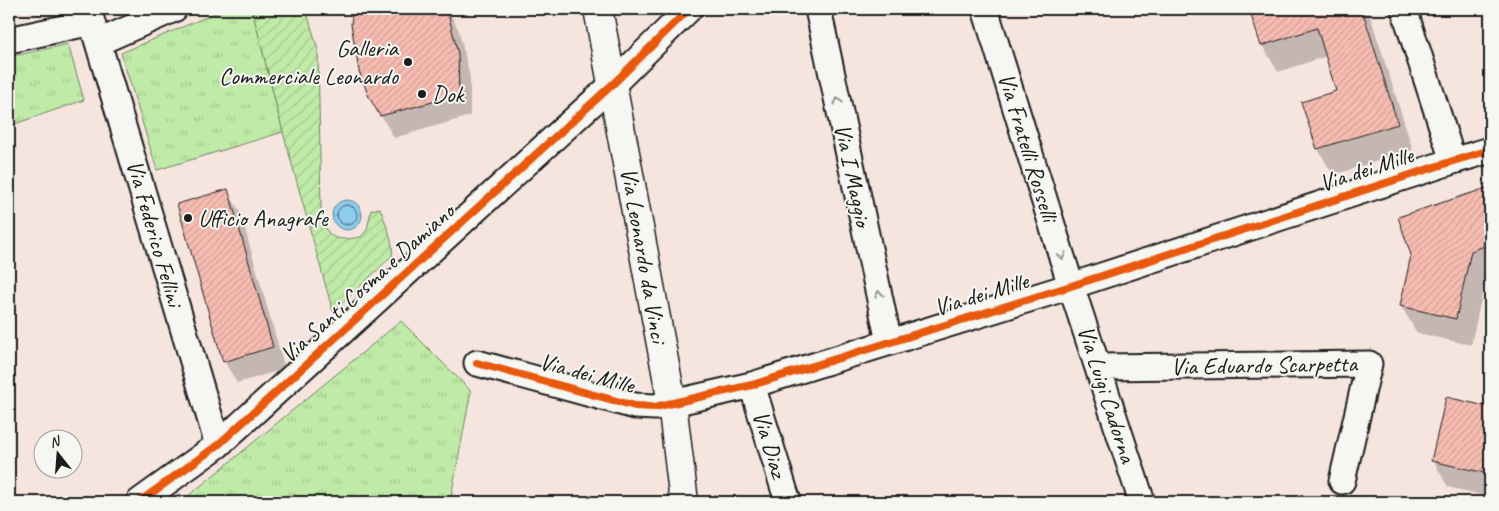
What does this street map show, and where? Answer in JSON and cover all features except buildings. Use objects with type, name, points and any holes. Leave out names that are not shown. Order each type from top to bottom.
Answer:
[{"type":"street","points":[[9,40],[174,9]]},
{"type":"street","name":"Via Leonardo da Vinci","points":[[598,9],[672,403],[684,502]]},
{"type":"street","name":"Via Santi Cosma e Damiano","points":[[139,502],[218,445],[613,84],[689,9]]},
{"type":"street","name":"Via I Maggio","points":[[818,9],[889,342]]},
{"type":"street","name":"Via Fratelli Rosselli","points":[[985,9],[1071,286]]},
{"type":"street","points":[[1404,9],[1452,161]]},
{"type":"street","name":"Via Federico Fellini","points":[[93,24],[218,445]]},
{"type":"street","name":"Via dei Mille","points":[[477,363],[635,406],[655,407],[752,385],[1071,286],[1490,150]]},
{"type":"street","name":"Via Luigi Cadorna","points":[[1071,286],[1142,502]]},
{"type":"street","name":"Via Eduardo Scarpetta","points":[[1099,367],[1369,364],[1342,481]]},
{"type":"street","name":"Via Diaz","points":[[752,385],[788,502]]},
{"type":"green space","points":[[225,9],[252,9],[283,132],[157,170],[121,53]]},
{"type":"green space","points":[[252,9],[306,9],[318,50],[321,209],[328,232],[336,238],[361,237],[367,230],[371,210],[380,208],[391,239],[392,256],[333,312],[283,132]]},
{"type":"green space","points":[[68,44],[84,100],[9,126],[9,57]]},
{"type":"green space","points":[[401,321],[471,391],[450,502],[181,502]]},
{"type":"water","points":[[347,200],[357,205],[362,215],[357,225],[347,230],[337,225],[332,215],[337,205]]},
{"type":"cycle path","points":[[139,502],[218,445],[613,84],[689,9]]},
{"type":"cycle path","points":[[477,363],[635,406],[655,407],[752,385],[1071,286],[1490,150]]},
{"type":"place","name":"Galleria Commerciale Leonardo","points":[[408,62]]},
{"type":"place","name":"Dok","points":[[422,94]]},
{"type":"place","name":"Ufficio Anagrafe","points":[[188,218]]}]
